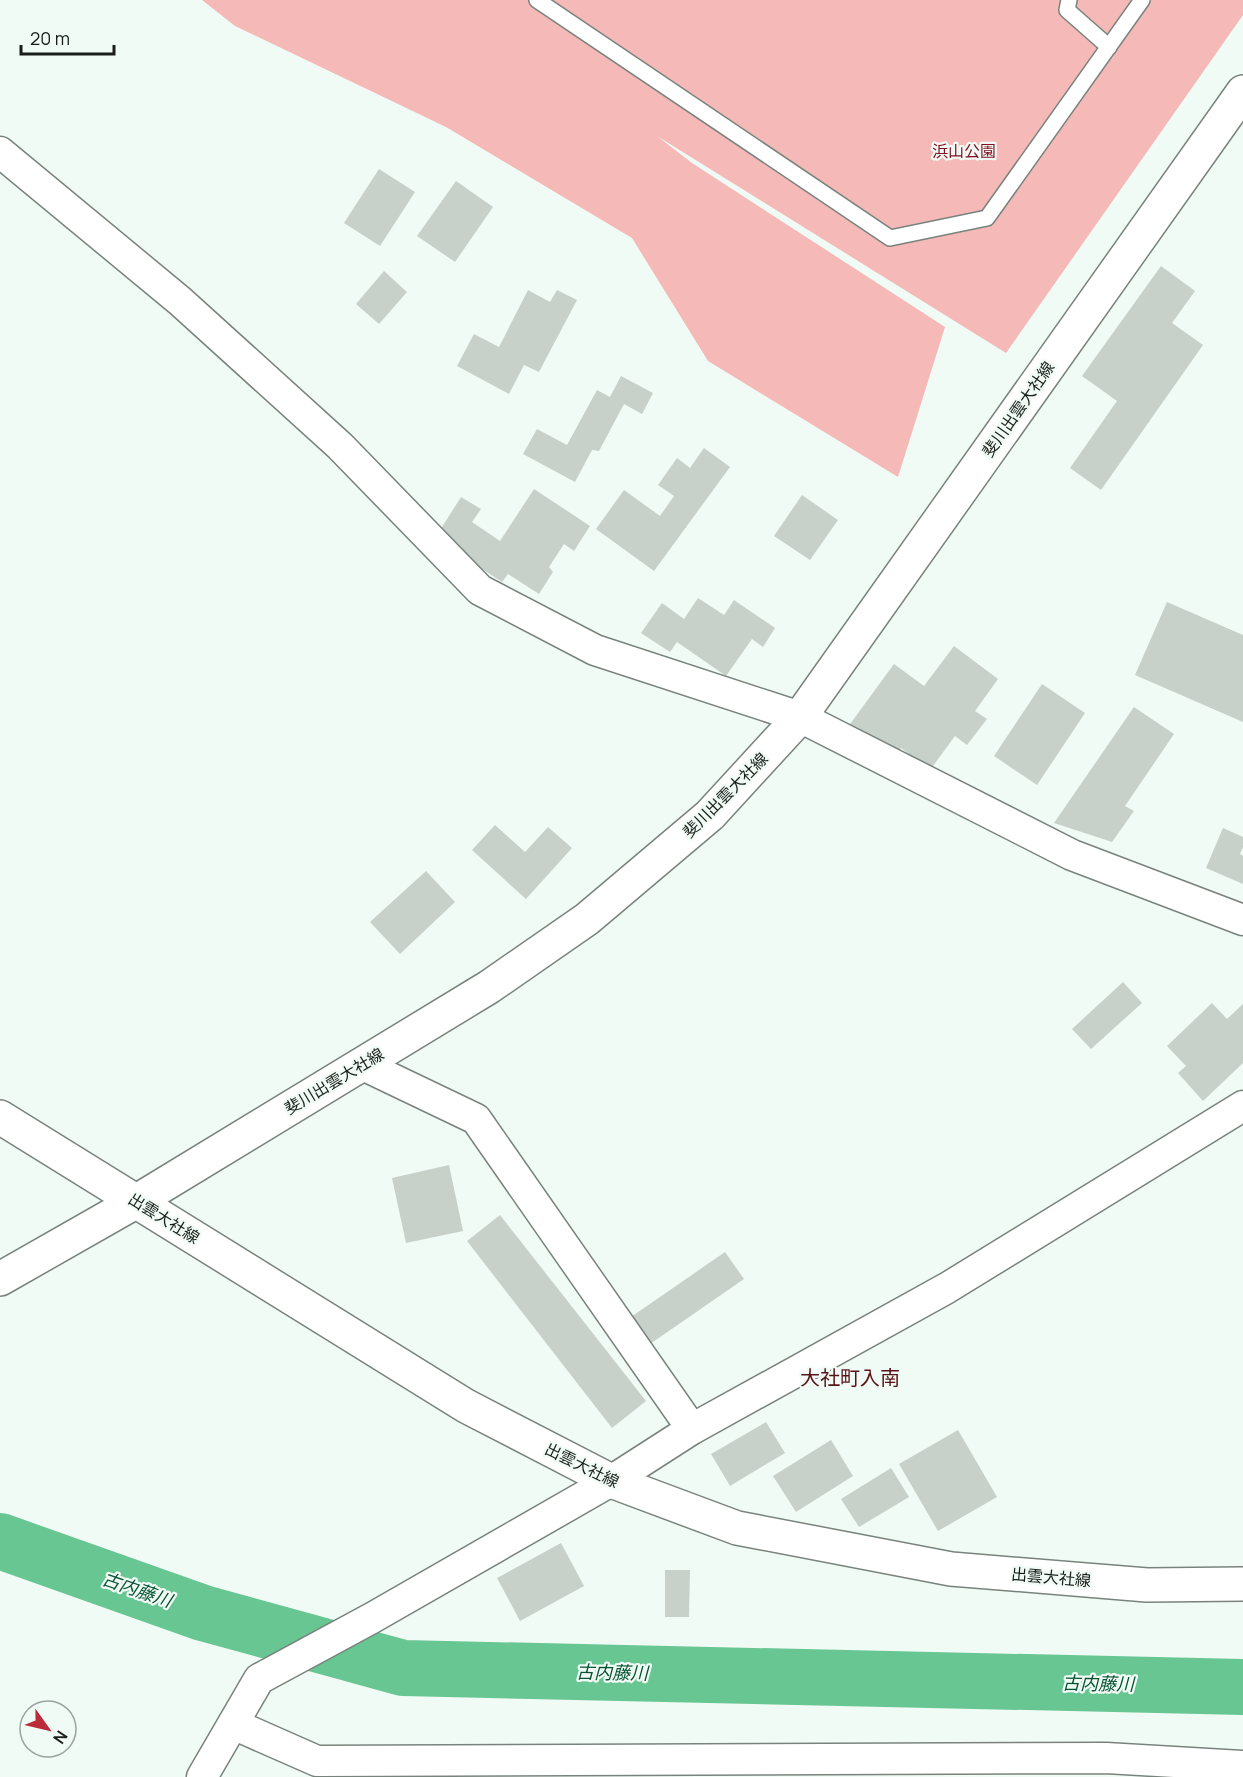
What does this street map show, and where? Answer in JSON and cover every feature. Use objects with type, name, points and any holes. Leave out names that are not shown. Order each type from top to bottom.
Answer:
[{"type":"main road","name":"斐川出雲大社線","points":[[0,1280],[137,1201],[489,987],[586,919],[710,815],[800,717],[1243,92]]},
{"type":"main road","name":"出雲大社線","points":[[0,1117],[466,1406],[611,1481],[737,1528],[951,1569],[1147,1585],[1243,1584]]},
{"type":"street","points":[[0,153],[180,302],[340,446],[480,590],[595,650],[800,717],[1072,855],[1243,920]]},
{"type":"street","points":[[361,1064],[476,1119],[692,1429]]},
{"type":"street","points":[[202,1777],[259,1679],[373,1617],[611,1481],[692,1429],[947,1288],[1243,1106]]},
{"type":"street","points":[[233,1724],[317,1761],[1101,1768],[1243,1766]]},
{"type":"lane","points":[[537,0],[890,238],[987,218],[1142,0]]},
{"type":"lane","points":[[1069,0],[1067,10],[1109,47]]},
{"type":"green space","name":"浜山公園","points":[[202,0],[1243,0],[1243,15],[1006,353],[657,136],[692,163],[945,327],[898,477],[708,361],[632,238],[446,127],[235,26]]},
{"type":"building","points":[[379,169],[415,192],[380,246],[344,223]]},
{"type":"building","points":[[456,181],[493,207],[455,262],[417,236]]},
{"type":"building","points":[[1161,266],[1195,291],[1172,323],[1203,345],[1101,490],[1070,468],[1117,401],[1082,376]]},
{"type":"building","points":[[384,271],[407,292],[379,324],[356,304]]},
{"type":"building","points":[[528,290],[550,302],[557,290],[577,300],[539,372],[524,365],[509,394],[457,366],[474,334],[499,347]]},
{"type":"building","points":[[621,376],[653,393],[642,414],[624,404],[599,451],[592,450],[575,482],[523,454],[537,429],[567,445],[597,390],[610,397]]},
{"type":"building","points":[[704,448],[730,467],[654,571],[596,529],[624,490],[660,516],[674,496],[658,485],[677,458],[690,468]]},
{"type":"building","points":[[534,489],[590,526],[574,551],[564,544],[549,567],[553,572],[539,594],[508,574],[502,582],[435,538],[461,497],[481,509],[472,522],[500,541]]},
{"type":"building","points":[[802,495],[838,520],[810,560],[774,536]]},
{"type":"building","points":[[698,598],[724,615],[734,600],[775,628],[763,647],[752,639],[726,676],[677,642],[670,652],[641,633],[662,603],[684,619]]},
{"type":"building","points":[[1167,602],[1243,635],[1243,722],[1135,675]]},
{"type":"building","points":[[954,646],[998,679],[975,711],[987,719],[967,745],[955,736],[930,770],[901,748],[889,764],[845,731],[894,664],[924,686]]},
{"type":"building","points":[[1042,684],[1085,713],[1037,785],[994,756]]},
{"type":"building","points":[[1134,707],[1174,734],[1125,806],[1134,811],[1112,842],[1054,823]]},
{"type":"building","points":[[495,825],[525,852],[548,827],[572,848],[526,899],[472,850]]},
{"type":"building","points":[[1223,828],[1243,837],[1240,854],[1243,856],[1243,884],[1206,868]]},
{"type":"building","points":[[426,871],[455,902],[400,954],[370,922]]},
{"type":"building","points":[[1123,982],[1142,1003],[1091,1049],[1072,1029]]},
{"type":"building","points":[[1212,1003],[1227,1019],[1243,1004],[1243,1063],[1203,1101],[1178,1073],[1186,1066],[1167,1046]]},
{"type":"building","points":[[449,1165],[463,1231],[406,1243],[392,1178]]},
{"type":"building","points":[[500,1215],[646,1401],[612,1428],[467,1241]]},
{"type":"building","points":[[725,1252],[744,1279],[650,1344],[631,1317]]},
{"type":"building","points":[[766,1422],[785,1453],[730,1486],[711,1454]]},
{"type":"building","points":[[958,1430],[997,1497],[938,1531],[899,1464]]},
{"type":"building","points":[[831,1440],[853,1476],[796,1512],[773,1476]]},
{"type":"building","points":[[891,1468],[909,1497],[859,1527],[841,1499]]},
{"type":"building","points":[[561,1543],[584,1586],[520,1621],[497,1578]]},
{"type":"building","points":[[665,1570],[690,1570],[689,1617],[665,1617]]},
{"type":"waterway","name":"古内藤川","points":[[0,1541],[203,1613],[403,1668],[1243,1687]]},
{"type":"district","name":"大社町入南","points":[[850,1378]]}]
